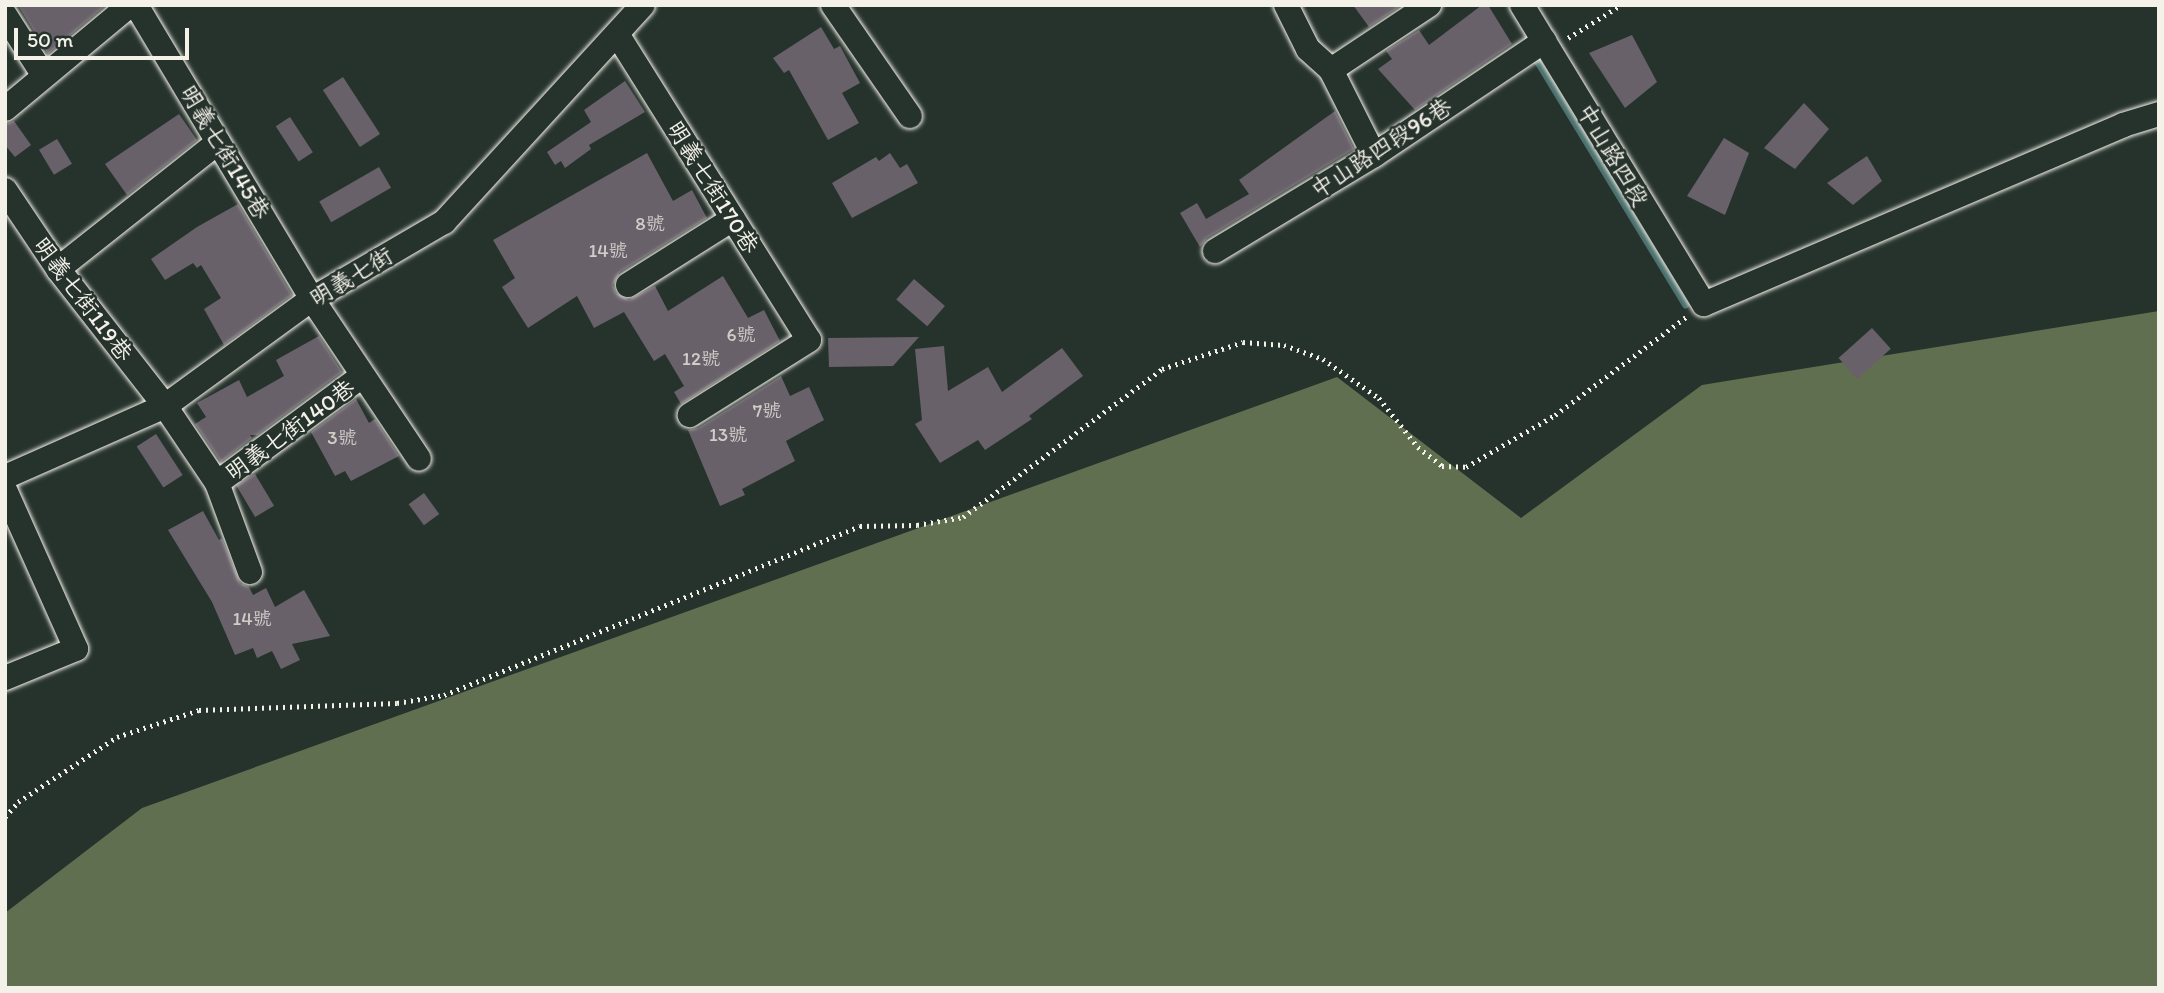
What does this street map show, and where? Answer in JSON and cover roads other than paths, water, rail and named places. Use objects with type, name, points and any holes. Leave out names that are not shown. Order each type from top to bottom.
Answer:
[{"type":"street","points":[[5,110],[130,5]]},
{"type":"street","name":"明義七街145巷","points":[[136,5],[312,299],[419,459]]},
{"type":"street","name":"明義七街","points":[[5,477],[165,406],[312,299],[444,222],[643,5]]},
{"type":"street","points":[[833,5],[910,116]]},
{"type":"street","points":[[1286,5],[1308,49],[1331,70],[1374,155]]},
{"type":"street","points":[[1331,70],[1429,5]]},
{"type":"street","name":"中山路四段","points":[[1522,5],[1704,304],[2123,125],[2159,114]]},
{"type":"street","points":[[5,15],[44,76]]},
{"type":"street","name":"明義七街170巷","points":[[617,34],[809,340],[690,415]]},
{"type":"street","name":"中山路四段96巷","points":[[1215,251],[1374,155],[1546,45]]},
{"type":"street","points":[[58,269],[218,142]]},
{"type":"street","name":"明義七街119巷","points":[[5,190],[58,269],[165,406],[217,483],[250,572]]},
{"type":"street","points":[[628,285],[733,219]]},
{"type":"street","name":"明義七街140巷","points":[[217,483],[362,376]]},
{"type":"street","points":[[5,490],[75,649],[5,678]]},
{"type":"waterway","points":[[1529,58],[1537,61],[1685,304]]}]
